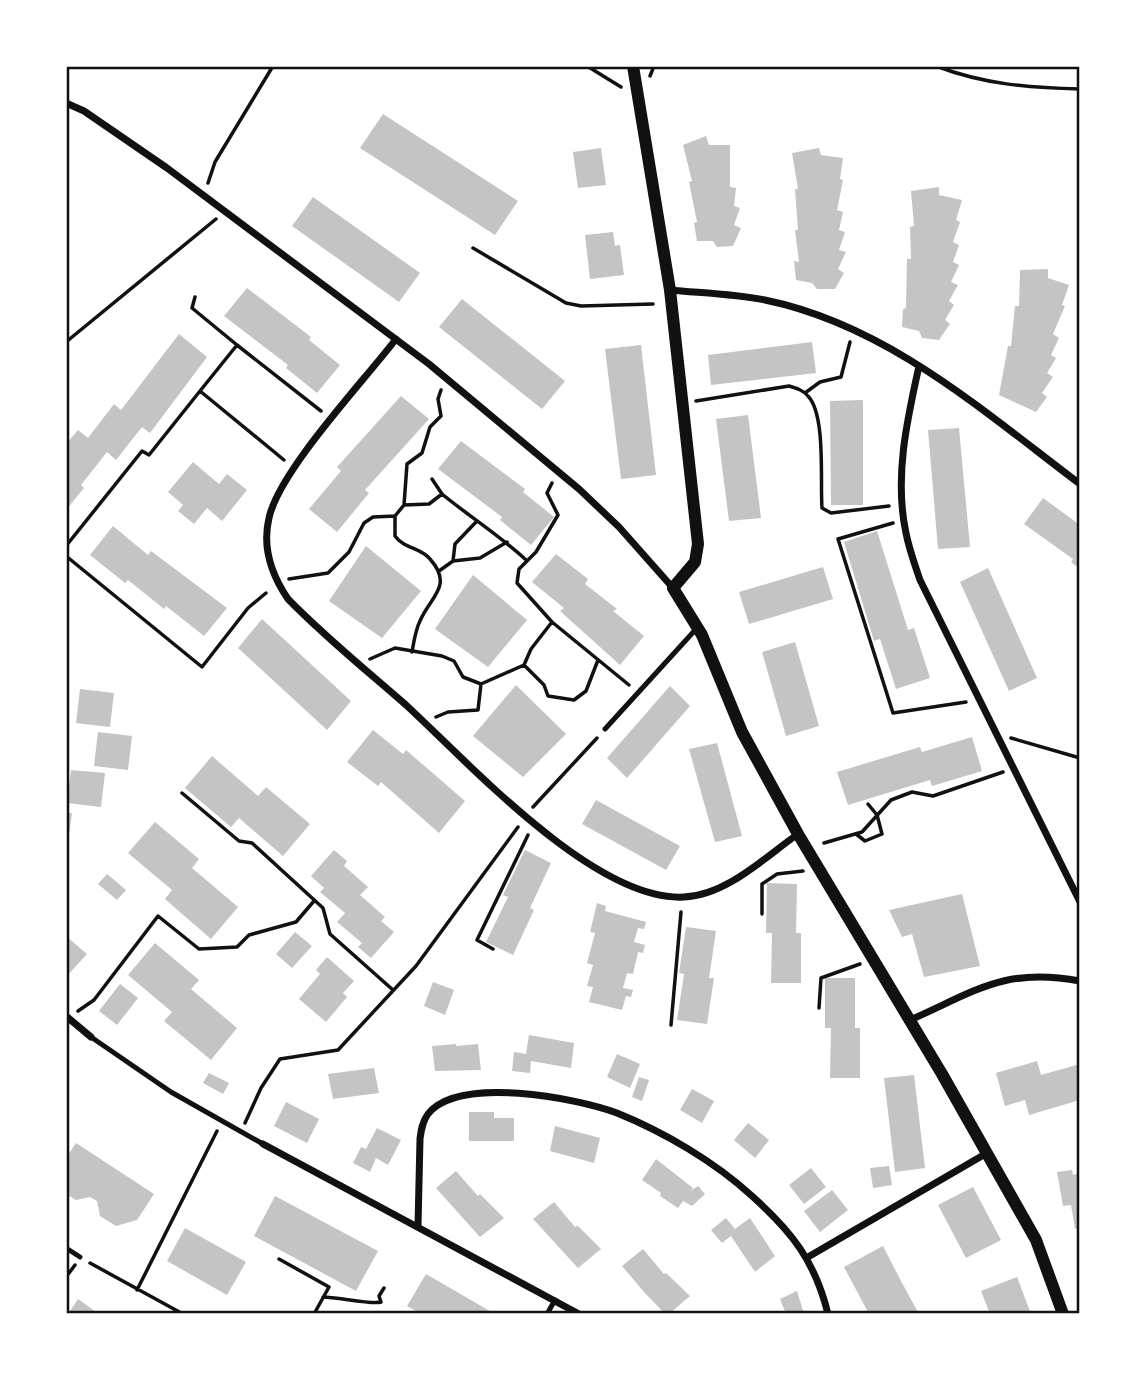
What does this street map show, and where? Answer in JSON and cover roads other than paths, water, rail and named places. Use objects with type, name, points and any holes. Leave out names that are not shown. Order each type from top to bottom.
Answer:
[{"type":"street","points":[[633,66],[670,290],[698,544],[695,562],[673,588]]},
{"type":"street","points":[[66,103],[84,111],[202,194],[397,339],[579,489],[619,527],[673,588],[697,628],[742,732],[798,834],[988,1153],[1036,1240],[1063,1314]]},
{"type":"street","points":[[670,290],[764,300],[802,310],[859,331],[965,397],[1080,484]]},
{"type":"street","points":[[397,339],[297,465],[276,498],[269,517],[268,559],[277,583],[288,599],[525,817],[598,868],[637,887],[670,897],[707,893],[730,882],[798,834]]},
{"type":"street","points":[[919,366],[906,422],[901,482],[905,532],[920,580],[1080,902]]},
{"type":"street","points":[[910,1020],[968,992],[1010,978],[1054,976],[1080,981]]},
{"type":"street","points":[[68,1017],[91,1037]]},
{"type":"street","points":[[418,1226],[420,1139],[428,1115],[445,1101],[461,1097],[533,1095],[571,1100],[617,1113],[677,1143],[751,1194],[808,1257],[822,1288],[828,1314]]},
{"type":"street","points":[[262,1144],[579,1314]]},
{"type":"street","points":[[808,1257],[988,1153]]},
{"type":"lane","points":[[605,729],[697,628]]},
{"type":"lane","points":[[91,1037],[172,1092],[262,1144]]},
{"type":"lane","points":[[66,1248],[80,1256]]},
{"type":"lane","points":[[547,1314],[555,1300]]}]
